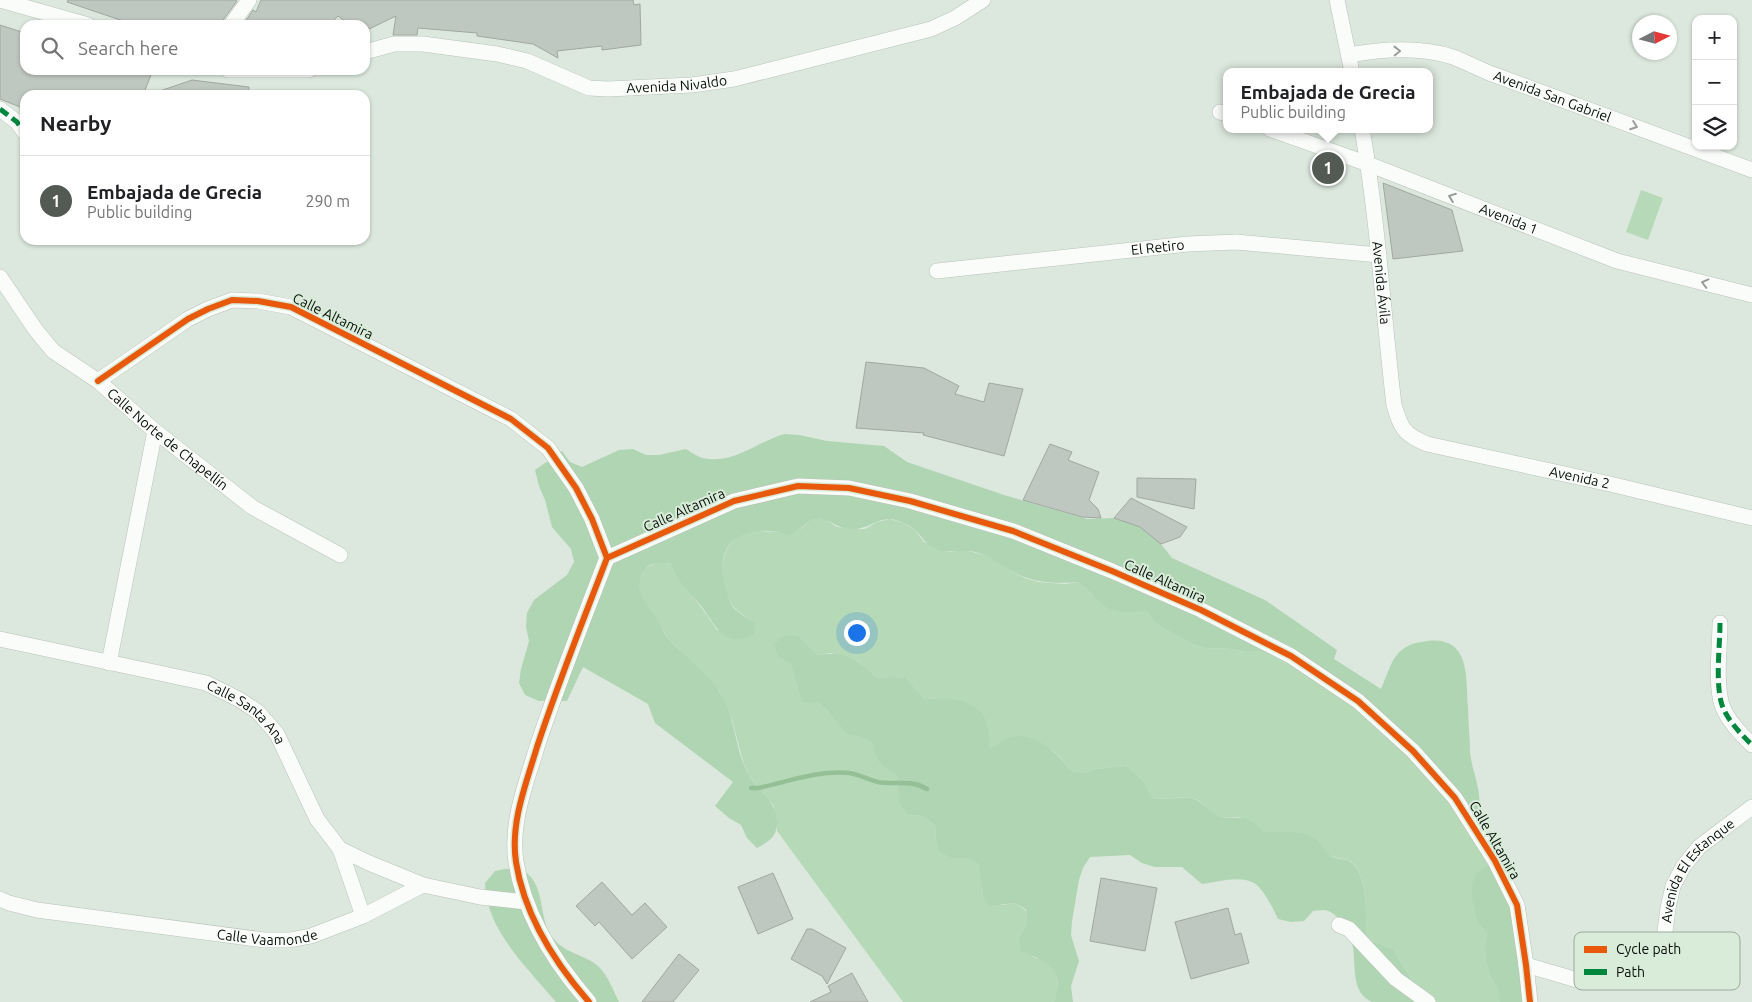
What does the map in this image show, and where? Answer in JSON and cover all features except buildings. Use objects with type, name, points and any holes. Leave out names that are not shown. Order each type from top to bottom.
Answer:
[{"type":"street","points":[[0,0],[70,20]]},
{"type":"street","points":[[235,20],[249,0]]},
{"type":"street","name":"Avenida Nivaldo","points":[[370,51],[394,44],[423,44],[497,54],[527,61],[590,88],[608,89],[692,85],[734,79],[931,29],[955,18],[983,0]]},
{"type":"street","points":[[1337,0],[1351,68]]},
{"type":"street","name":"Avenida San Gabriel","points":[[1349,55],[1403,50],[1431,52],[1453,57],[1502,78],[1752,170]]},
{"type":"street","points":[[0,109],[20,126]]},
{"type":"street","name":"Avenida 1","points":[[1281,133],[1368,164],[1617,261],[1752,295]]},
{"type":"street","name":"Avenida Ávila","points":[[1363,133],[1379,254],[1394,404],[1400,424],[1407,434]]},
{"type":"street","name":"El Retiro","points":[[937,270],[1188,244],[1236,242],[1379,254]]},
{"type":"street","name":"Calle Norte de Chapellín","points":[[0,277],[35,329],[53,351],[98,380],[155,431],[252,507],[340,555]]},
{"type":"street","name":"Calle Altamira","points":[[98,380],[188,319],[208,309],[232,300],[258,301],[291,307],[511,419],[548,448],[576,488],[592,519],[607,558],[734,501],[798,486],[849,488],[910,501],[1014,531],[1112,571],[1201,610],[1291,656],[1358,701],[1413,751],[1455,798],[1495,861],[1517,905],[1530,1002]]},
{"type":"street","points":[[110,663],[155,431]]},
{"type":"street","name":"Avenida 2","points":[[1407,434],[1427,444],[1610,484],[1752,518]]},
{"type":"street","points":[[589,1002],[545,941],[526,902],[516,863],[515,826],[525,785],[548,714],[607,558]]},
{"type":"street","points":[[1720,623],[1719,689],[1722,706],[1738,731],[1752,746]]},
{"type":"street","name":"Calle Santa Ana","points":[[0,639],[206,683],[240,700],[258,712],[277,734],[317,819],[340,849],[424,885]]},
{"type":"street","name":"Avenida El Estanque","points":[[1665,932],[1673,886],[1684,867],[1699,847],[1752,807]]},
{"type":"street","points":[[340,849],[363,916]]},
{"type":"street","points":[[424,885],[480,897],[526,902]]},
{"type":"street","name":"Calle Vaamonde","points":[[0,899],[37,910],[264,940],[290,940],[311,936],[363,916],[424,885]]},
{"type":"street","points":[[1339,925],[1349,929],[1396,979],[1428,1002]]},
{"type":"street","name":"Avenida El Estanque","points":[[1526,965],[1574,979]]},
{"type":"green space","points":[[1641,190],[1663,198],[1648,240],[1626,232]]},
{"type":"green space","points":[[785,434],[827,441],[884,446],[907,462],[1004,495],[1087,519],[1114,518],[1140,527],[1161,544],[1172,558],[1265,600],[1337,650],[1334,659],[1381,689],[1396,656],[1407,646],[1427,641],[1441,641],[1451,645],[1458,651],[1463,660],[1467,682],[1470,752],[1480,804],[1475,821],[1413,751],[1291,656],[1275,658],[1261,651],[1246,652],[1232,649],[1205,648],[1192,644],[1156,624],[1147,611],[1122,612],[1112,610],[1100,603],[1078,582],[1052,583],[1036,580],[1008,569],[984,554],[934,548],[913,528],[897,520],[886,519],[862,528],[847,529],[824,519],[812,519],[789,535],[771,531],[748,533],[732,542],[727,548],[722,565],[729,600],[735,609],[755,622],[754,634],[744,638],[736,639],[729,637],[718,629],[701,605],[683,585],[671,564],[658,563],[650,565],[644,570],[640,580],[642,596],[665,634],[716,686],[729,712],[747,772],[770,802],[776,814],[777,826],[775,834],[757,848],[747,838],[741,825],[715,806],[733,782],[655,723],[648,704],[583,667],[567,701],[539,701],[525,695],[519,683],[529,641],[526,627],[527,613],[534,600],[567,575],[574,562],[571,549],[552,527],[535,470],[562,451],[570,462],[582,467],[619,450],[633,449],[646,455],[659,455],[686,449],[703,458],[725,458]]},
{"type":"green space","points":[[811,519],[825,519],[837,527],[865,529],[877,522],[890,519],[904,523],[915,530],[924,542],[949,552],[963,550],[990,556],[1013,572],[1038,582],[1065,584],[1078,582],[1096,598],[1116,609],[1147,610],[1156,624],[1192,644],[1205,648],[1232,649],[1246,652],[1261,651],[1275,658],[1291,656],[1413,751],[1495,861],[1478,924],[1487,933],[1486,962],[1490,976],[1498,988],[1501,1002],[1438,1002],[1424,994],[1414,984],[1393,949],[1366,939],[1365,897],[1361,875],[1356,867],[1350,861],[1328,855],[1310,836],[1301,833],[1272,834],[1263,832],[1240,817],[1226,818],[1216,815],[1195,799],[1151,798],[1125,766],[1097,769],[1084,773],[1071,771],[1053,751],[1032,741],[1014,736],[990,748],[988,734],[938,698],[925,699],[906,678],[878,678],[857,661],[831,653],[818,655],[799,636],[779,657],[791,663],[798,690],[818,702],[847,733],[861,737],[873,744],[885,768],[897,775],[909,815],[922,816],[935,825],[936,839],[952,858],[967,858],[980,864],[983,894],[1002,905],[1015,903],[1027,911],[1026,925],[1019,937],[1033,957],[1046,961],[1056,972],[1058,986],[1055,1002],[903,1002],[777,831],[777,818],[773,805],[748,774],[732,720],[720,692],[669,639],[640,595],[639,582],[644,569],[658,562],[671,564],[684,586],[717,630],[755,622],[737,610],[727,595],[722,570],[724,557],[729,546],[736,538],[744,534],[800,529]]},
{"type":"green space","points":[[785,635],[799,636],[818,655],[837,654],[851,658],[878,678],[906,678],[925,699],[942,698],[968,703],[981,713],[986,721],[990,748],[1012,736],[1032,739],[1054,752],[1071,771],[1084,773],[1097,769],[1125,766],[1141,779],[1151,798],[1194,799],[1222,817],[1250,820],[1263,832],[1297,832],[1316,839],[1331,856],[1349,861],[1360,875],[1365,897],[1366,939],[1393,949],[1414,984],[1424,994],[1438,1002],[1372,1002],[1365,998],[1356,979],[1350,937],[1345,926],[1333,913],[1323,910],[1313,911],[1304,921],[1291,922],[1278,919],[1264,894],[1254,883],[1235,879],[1202,884],[1182,867],[1155,867],[1142,863],[1130,855],[1090,857],[1083,868],[1072,921],[1071,935],[1079,961],[1071,986],[1073,1002],[1055,1002],[1058,986],[1055,972],[1046,963],[1021,951],[1019,937],[1026,925],[1027,910],[1015,903],[988,906],[983,894],[979,864],[967,858],[952,858],[940,852],[936,839],[935,825],[922,816],[909,815],[900,804],[897,775],[880,763],[873,744],[861,737],[847,734],[818,702],[804,703],[798,690],[791,664],[779,657],[774,644]]},
{"type":"green space","points":[[1495,861],[1517,905],[1530,1002],[1500,1002],[1498,988],[1490,976],[1486,962],[1487,933],[1478,924],[1472,897],[1472,884],[1476,873]]},
{"type":"green space","points":[[505,869],[521,870],[529,875],[538,890],[550,934],[555,941],[567,950],[598,966],[607,978],[619,1002],[556,1002],[510,947],[492,916],[487,900],[485,883],[495,871]]},
{"type":"waterway","points":[[751,788],[814,775],[837,773],[853,774],[884,783],[915,784],[927,789]]},
{"type":"marked path","points":[[0,109],[20,126]]},
{"type":"marked path","points":[[1720,623],[1718,675],[1722,705],[1731,721],[1752,745]]},
{"type":"cycle path","points":[[98,381],[188,319],[232,300],[258,301],[291,307],[511,419],[548,448],[576,488],[592,519],[607,558],[562,676],[524,789],[515,833],[516,862],[526,900],[543,937],[564,971],[589,1002]]},
{"type":"cycle path","points":[[607,558],[734,501],[798,486],[849,488],[910,501],[1013,531],[1201,610],[1291,656],[1358,701],[1413,751],[1455,798],[1495,861],[1517,905],[1530,1002]]},
{"type":"place","name":"Embajada de Grecia","points":[[1328,168]]}]
